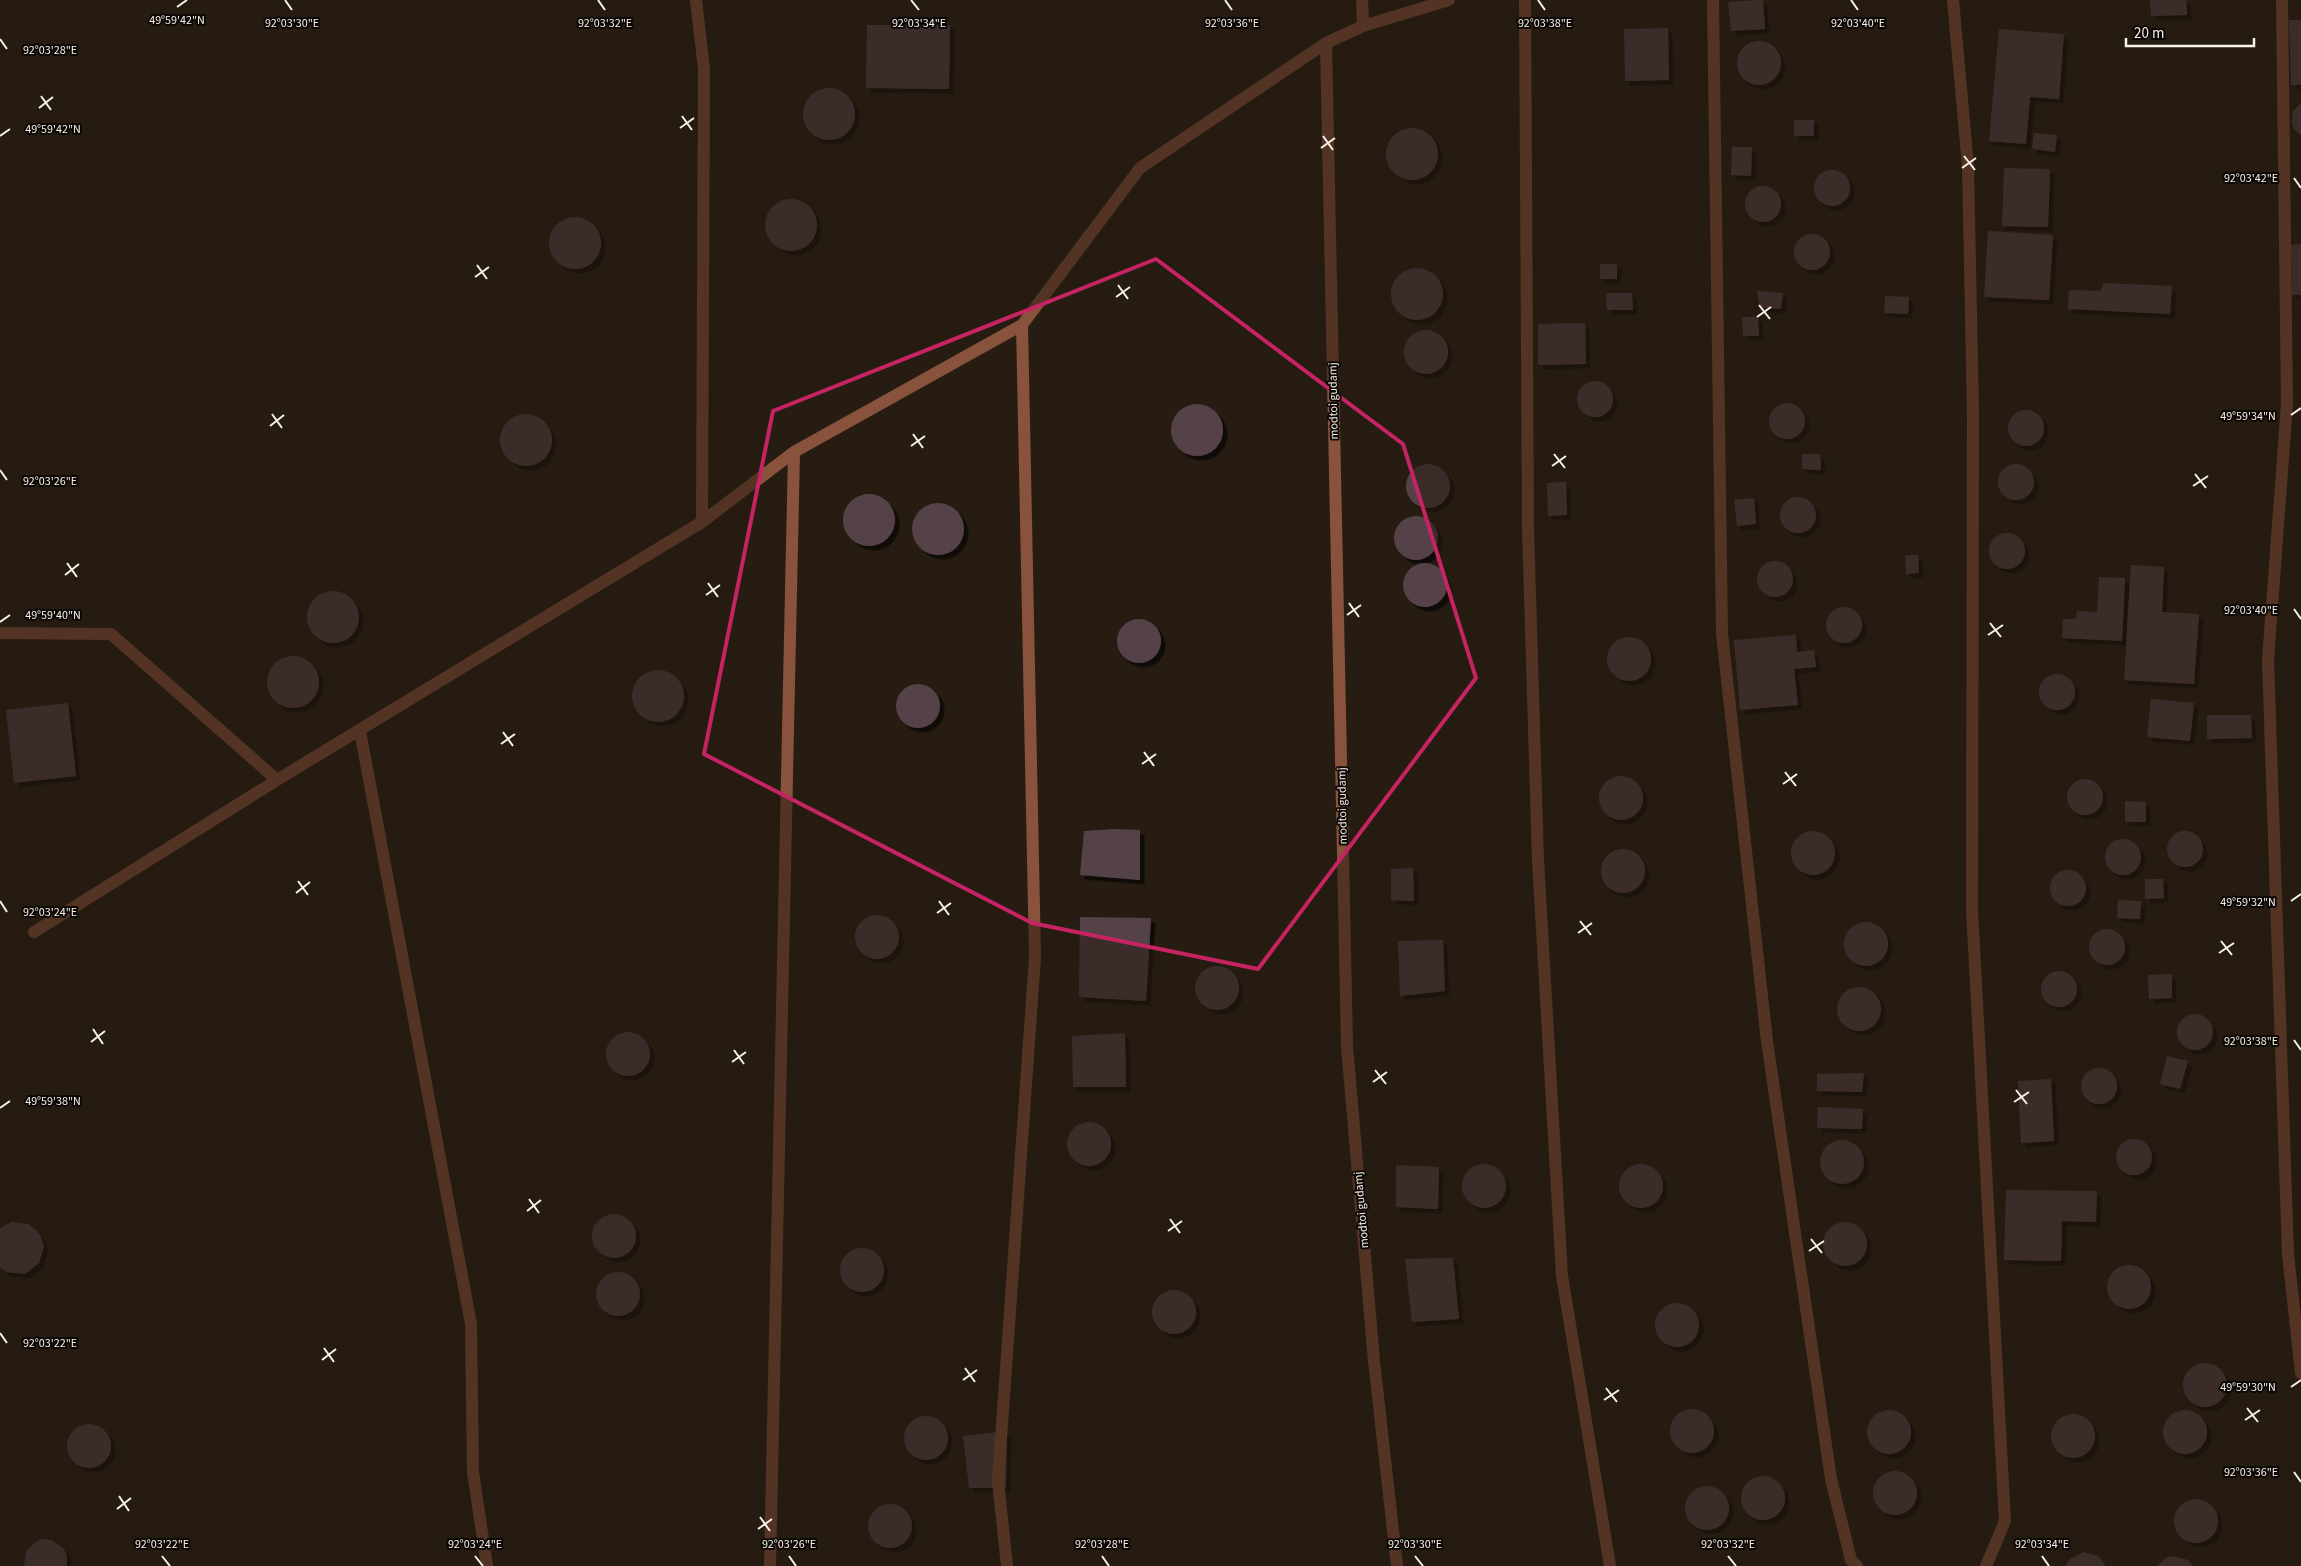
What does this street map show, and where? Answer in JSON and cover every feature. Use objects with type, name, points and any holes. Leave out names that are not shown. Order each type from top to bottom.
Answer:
[{"type":"street","points":[[696,0],[704,70],[702,522]]},
{"type":"street","points":[[1362,0],[1363,26]]},
{"type":"street","points":[[34,932],[277,780],[702,522],[794,452],[1022,325],[1140,168],[1326,43],[1363,26],[1449,0]]},
{"type":"street","points":[[1525,0],[1528,529],[1538,870],[1562,1276],[1610,1566]]},
{"type":"street","points":[[1714,0],[1722,634],[1770,1061],[1830,1479],[1851,1560],[1857,1566]]},
{"type":"street","points":[[1953,0],[1968,166],[1973,414],[1972,910],[2005,1521],[1986,1566]]},
{"type":"street","points":[[2282,0],[2288,404],[2268,660],[2288,1254],[2301,1373]]},
{"type":"street","name":"modtoi gudamj","points":[[1326,43],[1347,1046],[1374,1361],[1397,1566]]},
{"type":"street","points":[[1007,1566],[998,1481],[1035,957],[1022,325]]},
{"type":"street","points":[[770,1566],[794,452]]},
{"type":"street","points":[[0,632],[111,634],[277,780]]},
{"type":"street","points":[[360,730],[471,1324],[473,1472],[487,1566]]},
{"type":"highlighted area","points":[[1156,259],[1403,444],[1476,678],[1258,969],[1032,923],[704,754],[773,411]]},
{"type":"building","points":[[1763,0],[1765,29],[1731,31],[1728,2]]},
{"type":"building","points":[[2150,0],[2186,0],[2187,15],[2151,16]]},
{"type":"building","points":[[2289,20],[2301,20],[2301,85],[2291,85]]},
{"type":"building","points":[[867,25],[950,25],[949,89],[866,88]]},
{"type":"building","points":[[1668,28],[1669,80],[1625,81],[1624,29]]},
{"type":"building","points":[[1999,29],[2064,34],[2059,99],[2030,97],[2026,144],[1989,141]]},
{"type":"building","points":[[1759,41],[1771,45],[1777,51],[1781,63],[1777,75],[1771,81],[1759,85],[1747,81],[1741,75],[1737,63],[1741,51],[1747,45]]},
{"type":"building","points":[[824,88],[834,88],[843,92],[851,100],[855,114],[851,128],[843,136],[834,140],[824,140],[815,136],[807,128],[803,119],[803,109],[807,100],[815,92]]},
{"type":"building","points":[[2301,103],[2301,135],[2294,129],[2292,123],[2293,111]]},
{"type":"building","points":[[1794,120],[1814,120],[1814,136],[1794,136]]},
{"type":"building","points":[[1407,128],[1417,128],[1426,132],[1434,140],[1438,154],[1434,168],[1426,176],[1417,180],[1407,180],[1398,176],[1390,168],[1386,159],[1386,149],[1390,140],[1398,132]]},
{"type":"building","points":[[2034,133],[2057,135],[2055,152],[2032,149]]},
{"type":"building","points":[[1732,147],[1752,147],[1751,176],[1731,175]]},
{"type":"building","points":[[2004,168],[2050,169],[2048,227],[2002,226]]},
{"type":"building","points":[[1832,170],[1839,171],[1845,175],[1849,181],[1849,195],[1845,201],[1839,205],[1832,206],[1825,205],[1819,201],[1815,195],[1814,188],[1815,181],[1819,175],[1825,171]]},
{"type":"building","points":[[1763,186],[1770,187],[1776,191],[1780,197],[1780,211],[1776,217],[1770,221],[1763,222],[1756,221],[1750,217],[1746,211],[1745,204],[1746,197],[1750,191],[1756,187]]},
{"type":"building","points":[[786,199],[796,199],[805,203],[813,211],[817,225],[813,239],[805,247],[796,251],[786,251],[777,247],[769,239],[765,230],[765,220],[769,211],[777,203]]},
{"type":"building","points":[[570,217],[580,217],[589,221],[597,229],[601,243],[597,257],[589,265],[580,269],[570,269],[561,265],[553,257],[549,248],[549,238],[553,229],[561,221]]},
{"type":"building","points":[[1988,231],[2053,235],[2049,300],[1984,297]]},
{"type":"building","points":[[1812,234],[1819,235],[1825,239],[1829,245],[1829,259],[1825,265],[1819,269],[1812,270],[1805,269],[1799,265],[1795,259],[1794,252],[1795,245],[1799,239],[1805,235]]},
{"type":"building","points":[[2301,244],[2301,295],[2292,295],[2291,245]]},
{"type":"building","points":[[1600,264],[1617,264],[1617,279],[1600,279]]},
{"type":"building","points":[[1417,268],[1431,272],[1439,280],[1443,294],[1439,308],[1431,316],[1417,320],[1403,316],[1395,308],[1391,294],[1395,280],[1403,272]]},
{"type":"building","points":[[2104,283],[2172,286],[2170,314],[2068,309],[2069,290],[2100,291]]},
{"type":"building","points":[[1757,291],[1783,293],[1781,309],[1760,308]]},
{"type":"building","points":[[1606,293],[1632,293],[1633,310],[1607,310]]},
{"type":"building","points":[[1885,296],[1909,297],[1908,314],[1884,313]]},
{"type":"building","points":[[1742,317],[1758,317],[1759,336],[1743,336]]},
{"type":"building","points":[[1585,323],[1586,364],[1538,365],[1538,324]]},
{"type":"building","points":[[1422,330],[1430,330],[1442,336],[1448,352],[1442,368],[1430,374],[1422,374],[1410,368],[1404,356],[1404,348],[1410,336]]},
{"type":"building","points":[[1595,381],[1602,382],[1608,386],[1612,392],[1612,406],[1608,412],[1602,416],[1595,417],[1588,416],[1582,412],[1578,406],[1577,399],[1578,392],[1582,386],[1588,382]]},
{"type":"building","points":[[1787,403],[1794,404],[1800,408],[1804,414],[1804,428],[1800,434],[1794,438],[1787,439],[1780,438],[1774,434],[1770,428],[1769,421],[1770,414],[1774,408],[1780,404]]},
{"type":"building","points":[[1192,404],[1202,404],[1211,408],[1219,416],[1223,430],[1219,444],[1211,452],[1202,456],[1192,456],[1183,452],[1175,444],[1171,435],[1171,425],[1175,416],[1183,408]]},
{"type":"building","points":[[2026,410],[2033,411],[2039,415],[2043,421],[2043,435],[2039,441],[2033,445],[2026,446],[2019,445],[2013,441],[2009,435],[2008,428],[2009,421],[2013,415],[2019,411]]},
{"type":"building","points":[[526,414],[540,418],[548,426],[552,440],[548,454],[540,462],[526,466],[512,462],[504,454],[500,440],[504,426],[512,418]]},
{"type":"building","points":[[1802,454],[1820,454],[1821,470],[1802,469]]},
{"type":"building","points":[[1424,464],[1432,464],[1444,470],[1450,486],[1444,502],[1432,508],[1424,508],[1412,502],[1406,490],[1406,482],[1412,470]]},
{"type":"building","points":[[2016,464],[2023,465],[2029,469],[2033,475],[2033,489],[2029,495],[2023,499],[2016,500],[2009,499],[2003,495],[1999,489],[1998,482],[1999,475],[2003,469],[2009,465]]},
{"type":"building","points":[[1566,482],[1567,515],[1548,516],[1547,483]]},
{"type":"building","points":[[864,494],[874,494],[883,498],[891,506],[895,520],[891,534],[883,542],[874,546],[864,546],[855,542],[847,534],[843,525],[843,515],[847,506],[855,498]]},
{"type":"building","points":[[1798,497],[1805,498],[1811,502],[1815,508],[1815,522],[1811,528],[1805,532],[1798,533],[1791,532],[1785,528],[1781,522],[1780,515],[1781,508],[1785,502],[1791,498]]},
{"type":"building","points":[[1754,498],[1756,524],[1737,526],[1734,500]]},
{"type":"building","points":[[933,503],[943,503],[952,507],[960,515],[964,529],[960,543],[952,551],[943,555],[933,555],[924,551],[916,543],[912,534],[912,524],[916,515],[924,507]]},
{"type":"building","points":[[1412,516],[1420,516],[1432,522],[1438,538],[1432,554],[1420,560],[1412,560],[1400,554],[1394,542],[1394,534],[1400,522]]},
{"type":"building","points":[[2007,533],[2014,534],[2020,538],[2024,544],[2024,558],[2020,564],[2014,568],[2007,569],[2000,568],[1994,564],[1990,558],[1989,551],[1990,544],[1994,538],[2000,534]]},
{"type":"building","points":[[1905,555],[1918,555],[1919,573],[1906,574]]},
{"type":"building","points":[[1775,561],[1782,562],[1788,566],[1792,572],[1792,586],[1788,592],[1782,596],[1775,597],[1768,596],[1762,592],[1758,586],[1757,579],[1758,572],[1762,566],[1768,562]]},
{"type":"building","points":[[1421,563],[1429,563],[1441,569],[1447,585],[1441,601],[1429,607],[1421,607],[1409,601],[1403,589],[1403,581],[1409,569]]},
{"type":"building","points":[[2131,565],[2164,567],[2162,612],[2199,614],[2194,684],[2124,680]]},
{"type":"building","points":[[2099,577],[2125,578],[2122,641],[2062,638],[2063,619],[2076,619],[2077,611],[2097,612]]},
{"type":"building","points":[[328,591],[338,591],[347,595],[355,603],[359,617],[355,631],[347,639],[338,643],[328,643],[319,639],[311,631],[307,622],[307,612],[311,603],[319,595]]},
{"type":"building","points":[[1844,607],[1851,608],[1857,612],[1861,618],[1861,632],[1857,638],[1851,642],[1844,643],[1837,642],[1831,638],[1827,632],[1826,625],[1827,618],[1831,612],[1837,608]]},
{"type":"building","points":[[1135,619],[1143,619],[1155,625],[1161,641],[1155,657],[1143,663],[1135,663],[1123,657],[1117,645],[1117,637],[1123,625]]},
{"type":"building","points":[[1796,635],[1797,652],[1814,650],[1816,667],[1794,669],[1798,705],[1740,710],[1734,640]]},
{"type":"building","points":[[1625,637],[1633,637],[1645,643],[1651,659],[1645,675],[1633,681],[1625,681],[1613,675],[1607,663],[1607,655],[1613,643]]},
{"type":"building","points":[[288,656],[298,656],[307,660],[315,668],[319,682],[315,696],[307,704],[298,708],[288,708],[279,704],[271,696],[267,687],[267,677],[271,668],[279,660]]},
{"type":"building","points":[[658,670],[672,674],[680,682],[684,696],[680,710],[672,718],[658,722],[644,718],[636,710],[632,696],[636,682],[644,674]]},
{"type":"building","points":[[2057,674],[2064,675],[2070,679],[2074,685],[2074,699],[2070,705],[2064,709],[2057,710],[2050,709],[2044,705],[2040,699],[2039,692],[2040,685],[2044,679],[2050,675]]},
{"type":"building","points":[[914,684],[922,684],[934,690],[940,706],[934,722],[922,728],[914,728],[902,722],[896,710],[896,702],[902,690]]},
{"type":"building","points":[[2151,699],[2194,703],[2190,741],[2147,737]]},
{"type":"building","points":[[68,703],[76,776],[14,783],[6,710]]},
{"type":"building","points":[[2207,715],[2251,715],[2252,738],[2207,739]]},
{"type":"building","points":[[1617,776],[1625,776],[1637,782],[1643,798],[1637,814],[1625,820],[1617,820],[1605,814],[1599,802],[1599,794],[1605,782]]},
{"type":"building","points":[[2085,779],[2092,780],[2098,784],[2102,790],[2102,804],[2098,810],[2092,814],[2085,815],[2078,814],[2072,810],[2068,804],[2067,797],[2068,790],[2072,784],[2078,780]]},
{"type":"building","points":[[2125,801],[2146,802],[2146,822],[2125,822]]},
{"type":"building","points":[[1140,830],[1140,880],[1080,875],[1084,831]]},
{"type":"building","points":[[1809,831],[1817,831],[1829,837],[1835,853],[1829,869],[1817,875],[1809,875],[1797,869],[1791,857],[1791,849],[1797,837]]},
{"type":"building","points":[[2185,831],[2192,832],[2198,836],[2202,842],[2202,856],[2198,862],[2192,866],[2185,867],[2178,866],[2172,862],[2168,856],[2167,849],[2168,842],[2172,836],[2178,832]]},
{"type":"building","points":[[2123,839],[2130,840],[2136,844],[2140,850],[2140,864],[2136,870],[2130,874],[2123,875],[2116,874],[2110,870],[2106,864],[2105,857],[2106,850],[2110,844],[2116,840]]},
{"type":"building","points":[[1619,849],[1627,849],[1639,855],[1645,871],[1639,887],[1627,893],[1619,893],[1607,887],[1601,875],[1601,867],[1607,855]]},
{"type":"building","points":[[1413,868],[1414,901],[1391,900],[1391,869]]},
{"type":"building","points":[[2068,870],[2075,871],[2081,875],[2085,881],[2085,895],[2081,901],[2075,905],[2068,906],[2061,905],[2055,901],[2051,895],[2050,888],[2051,881],[2055,875],[2061,871]]},
{"type":"building","points":[[2145,879],[2163,879],[2164,898],[2145,899]]},
{"type":"building","points":[[2118,900],[2141,901],[2140,919],[2117,918]]},
{"type":"building","points":[[873,915],[881,915],[893,921],[899,937],[893,953],[881,959],[873,959],[861,953],[855,941],[855,933],[861,921]]},
{"type":"building","points":[[1080,917],[1151,918],[1146,1001],[1079,997]]},
{"type":"building","points":[[1862,922],[1870,922],[1882,928],[1888,944],[1882,960],[1870,966],[1862,966],[1850,960],[1844,948],[1844,940],[1850,928]]},
{"type":"building","points":[[2107,929],[2114,930],[2120,934],[2124,940],[2124,954],[2120,960],[2114,964],[2107,965],[2100,964],[2094,960],[2090,954],[2089,947],[2090,940],[2094,934],[2100,930]]},
{"type":"building","points":[[1443,940],[1445,991],[1400,996],[1398,941]]},
{"type":"building","points":[[1213,966],[1221,966],[1233,972],[1239,988],[1233,1004],[1221,1010],[1213,1010],[1201,1004],[1195,992],[1195,984],[1201,972]]},
{"type":"building","points":[[2059,971],[2066,972],[2072,976],[2076,982],[2076,996],[2072,1002],[2066,1006],[2059,1007],[2052,1006],[2046,1002],[2042,996],[2041,989],[2042,982],[2046,976],[2052,972]]},
{"type":"building","points":[[2172,974],[2172,998],[2149,999],[2148,975]]},
{"type":"building","points":[[1855,987],[1863,987],[1875,993],[1881,1009],[1875,1025],[1863,1031],[1855,1031],[1843,1025],[1837,1013],[1837,1005],[1843,993]]},
{"type":"building","points":[[2195,1014],[2202,1015],[2208,1019],[2212,1025],[2212,1039],[2208,1045],[2202,1049],[2195,1050],[2188,1049],[2182,1045],[2178,1039],[2177,1032],[2178,1025],[2182,1019],[2188,1015]]},
{"type":"building","points":[[624,1032],[632,1032],[644,1038],[650,1054],[644,1070],[632,1076],[624,1076],[612,1070],[606,1058],[606,1050],[612,1038]]},
{"type":"building","points":[[1125,1033],[1126,1087],[1073,1087],[1072,1036]]},
{"type":"building","points":[[2167,1056],[2188,1061],[2180,1089],[2160,1084]]},
{"type":"building","points":[[2099,1068],[2106,1069],[2112,1073],[2116,1079],[2116,1093],[2112,1099],[2106,1103],[2099,1104],[2092,1103],[2086,1099],[2082,1093],[2081,1086],[2082,1079],[2086,1073],[2092,1069]]},
{"type":"building","points":[[1864,1073],[1862,1092],[1817,1091],[1817,1074]]},
{"type":"building","points":[[2051,1079],[2054,1141],[2021,1143],[2018,1081]]},
{"type":"building","points":[[1818,1107],[1863,1109],[1862,1129],[1817,1128]]},
{"type":"building","points":[[1085,1122],[1093,1122],[1105,1128],[1111,1144],[1105,1160],[1093,1166],[1085,1166],[1073,1160],[1067,1148],[1067,1140],[1073,1128]]},
{"type":"building","points":[[2134,1139],[2141,1140],[2147,1144],[2151,1150],[2151,1164],[2147,1170],[2141,1174],[2134,1175],[2127,1174],[2121,1170],[2117,1164],[2116,1157],[2117,1150],[2121,1144],[2127,1140]]},
{"type":"building","points":[[1838,1140],[1846,1140],[1858,1146],[1864,1162],[1858,1178],[1846,1184],[1838,1184],[1826,1178],[1820,1166],[1820,1158],[1826,1146]]},
{"type":"building","points":[[1480,1164],[1488,1164],[1500,1170],[1506,1186],[1500,1202],[1488,1208],[1480,1208],[1468,1202],[1462,1190],[1462,1182],[1468,1170]]},
{"type":"building","points":[[1637,1164],[1645,1164],[1657,1170],[1663,1186],[1657,1202],[1645,1208],[1637,1208],[1625,1202],[1619,1190],[1619,1182],[1625,1170]]},
{"type":"building","points":[[1396,1165],[1439,1167],[1438,1209],[1396,1207]]},
{"type":"building","points":[[2006,1190],[2097,1191],[2096,1222],[2062,1221],[2061,1261],[2004,1260]]},
{"type":"building","points":[[610,1214],[618,1214],[630,1220],[636,1236],[630,1252],[618,1258],[610,1258],[598,1252],[592,1240],[592,1232],[598,1220]]},
{"type":"building","points":[[12,1222],[28,1224],[36,1230],[44,1246],[39,1263],[25,1274],[7,1272],[0,1268],[0,1228]]},
{"type":"building","points":[[1841,1222],[1849,1222],[1861,1228],[1867,1244],[1861,1260],[1849,1266],[1841,1266],[1829,1260],[1823,1248],[1823,1240],[1829,1228]]},
{"type":"building","points":[[858,1248],[866,1248],[878,1254],[884,1270],[878,1286],[866,1292],[858,1292],[846,1286],[840,1274],[840,1266],[846,1254]]},
{"type":"building","points":[[1453,1258],[1459,1319],[1412,1322],[1405,1259]]},
{"type":"building","points":[[2133,1265],[2145,1271],[2150,1278],[2150,1296],[2145,1303],[2138,1308],[2125,1309],[2117,1306],[2110,1299],[2107,1283],[2110,1275],[2117,1268]]},
{"type":"building","points":[[614,1272],[622,1272],[634,1278],[640,1294],[634,1310],[622,1316],[614,1316],[602,1310],[596,1298],[596,1290],[602,1278]]},
{"type":"building","points":[[1170,1290],[1178,1290],[1190,1296],[1196,1312],[1190,1328],[1178,1334],[1170,1334],[1158,1328],[1152,1316],[1152,1308],[1158,1296]]},
{"type":"building","points":[[1673,1303],[1681,1303],[1693,1309],[1699,1325],[1693,1341],[1681,1347],[1673,1347],[1661,1341],[1655,1329],[1655,1321],[1661,1309]]},
{"type":"building","points":[[2201,1363],[2209,1363],[2221,1369],[2227,1385],[2221,1401],[2209,1407],[2201,1407],[2189,1401],[2183,1389],[2183,1381],[2189,1369]]},
{"type":"building","points":[[1688,1409],[1696,1409],[1708,1415],[1714,1431],[1708,1447],[1696,1453],[1688,1453],[1676,1447],[1670,1435],[1670,1427],[1676,1415]]},
{"type":"building","points":[[1885,1410],[1893,1410],[1905,1416],[1911,1432],[1905,1448],[1893,1454],[1885,1454],[1873,1448],[1867,1436],[1867,1428],[1873,1416]]},
{"type":"building","points":[[2181,1410],[2189,1410],[2201,1416],[2207,1432],[2201,1448],[2189,1454],[2181,1454],[2169,1448],[2163,1436],[2163,1428],[2169,1416]]},
{"type":"building","points":[[2069,1414],[2077,1414],[2089,1420],[2095,1436],[2089,1452],[2077,1458],[2069,1458],[2057,1452],[2051,1440],[2051,1432],[2057,1420]]},
{"type":"building","points":[[922,1416],[930,1416],[942,1422],[948,1438],[942,1454],[930,1460],[922,1460],[910,1454],[904,1442],[904,1434],[910,1422]]},
{"type":"building","points":[[85,1424],[93,1424],[105,1430],[111,1446],[105,1462],[93,1468],[85,1468],[73,1462],[67,1450],[67,1442],[73,1430]]},
{"type":"building","points":[[1007,1431],[1006,1488],[969,1488],[963,1436]]},
{"type":"building","points":[[1891,1471],[1899,1471],[1911,1477],[1917,1493],[1911,1509],[1899,1515],[1891,1515],[1879,1509],[1873,1497],[1873,1489],[1879,1477]]},
{"type":"building","points":[[1759,1476],[1767,1476],[1779,1482],[1785,1498],[1779,1514],[1767,1520],[1759,1520],[1747,1514],[1741,1502],[1741,1494],[1747,1482]]},
{"type":"building","points":[[1703,1486],[1711,1486],[1723,1492],[1729,1508],[1723,1524],[1711,1530],[1703,1530],[1691,1524],[1685,1512],[1685,1504],[1691,1492]]},
{"type":"building","points":[[2192,1499],[2200,1499],[2212,1505],[2218,1521],[2212,1537],[2200,1543],[2192,1543],[2180,1537],[2174,1525],[2174,1517],[2180,1505]]},
{"type":"building","points":[[886,1504],[894,1504],[906,1510],[912,1526],[906,1542],[894,1548],[886,1548],[874,1542],[868,1530],[868,1522],[874,1510]]},
{"type":"building","points":[[44,1539],[52,1540],[64,1549],[67,1556],[67,1566],[24,1566],[26,1551],[37,1541]]},
{"type":"building","points":[[2084,1552],[2098,1556],[2106,1566],[2065,1566],[2070,1559]]},
{"type":"building","points":[[2173,1556],[2188,1560],[2193,1566],[2157,1566],[2166,1558]]}]
